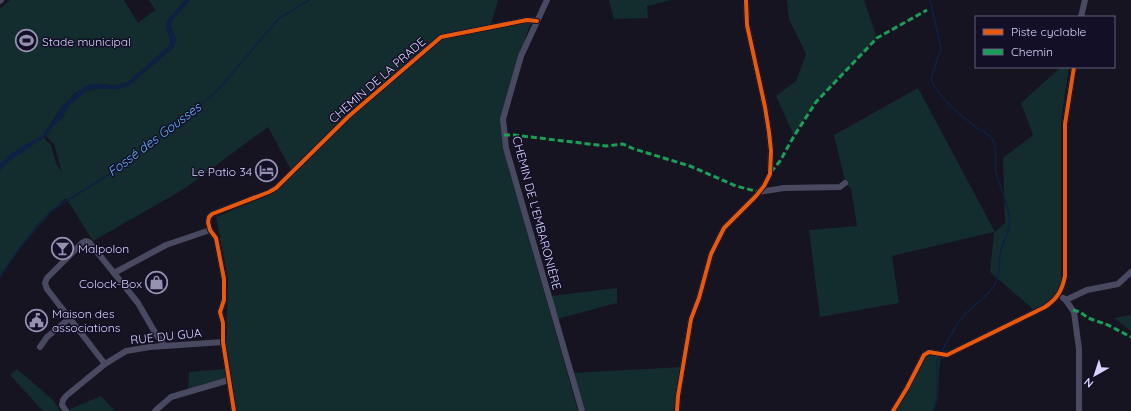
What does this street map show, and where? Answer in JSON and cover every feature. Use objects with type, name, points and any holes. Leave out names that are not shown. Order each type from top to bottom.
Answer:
[{"type":"street","name":"CHEMIN DE L'EMBARONIÈRE","points":[[547,0],[521,56],[504,119],[506,148],[582,411]]},
{"type":"street","points":[[677,411],[678,396],[691,319],[699,298],[711,254],[724,228],[759,192],[770,174],[771,150],[765,107],[747,25],[746,0]]},
{"type":"street","points":[[1081,16],[1085,0]]},
{"type":"street","name":"CHEMIN DE LA PRADE","points":[[210,230],[208,222],[209,217],[212,214],[276,188],[349,116],[441,37],[527,20],[537,21]]},
{"type":"street","points":[[893,411],[924,355],[929,352],[936,352],[947,355],[1045,307],[1054,301],[1059,294],[1063,286],[1064,276],[1066,124],[1074,68]]},
{"type":"street","points":[[759,192],[784,188],[840,187],[845,183]]},
{"type":"street","points":[[114,272],[166,245],[210,230],[216,238],[224,279],[224,300],[220,312],[223,323],[223,342],[228,380],[234,411]]},
{"type":"street","points":[[105,364],[47,289],[45,283],[47,278],[82,243],[86,241],[89,242],[138,302],[157,336],[165,346]]},
{"type":"street","points":[[1064,299],[1068,299],[1087,290],[1118,284],[1131,272]]},
{"type":"street","points":[[1059,294],[1074,312],[1080,349],[1079,411]]},
{"type":"street","points":[[40,347],[47,337],[70,318]]},
{"type":"street","points":[[154,347],[157,336]]},
{"type":"street","name":"RUE DU GUA","points":[[66,411],[62,405],[66,396],[105,364],[126,351],[154,347],[223,342]]},
{"type":"street","points":[[155,411],[170,397],[228,380]]},
{"type":"green space","points":[[10,0],[124,0],[138,23],[155,10],[149,0],[185,0],[167,21],[166,27],[171,43],[169,46],[128,82],[115,86],[103,84],[75,93],[60,109],[44,134],[44,138],[51,145],[56,163],[62,173],[54,144],[46,136],[53,126],[61,119],[71,103],[86,91],[96,89],[117,89],[128,86],[173,48],[176,40],[171,27],[171,21],[190,0],[498,0],[491,25],[440,36],[291,170],[268,127],[184,189],[93,241],[66,198],[38,224],[0,275],[0,9]]},
{"type":"green space","points":[[609,0],[671,0],[647,6],[648,18],[614,19]]},
{"type":"green space","points":[[787,0],[864,0],[877,38],[816,102],[794,136],[776,96],[796,81],[806,54],[789,19]]},
{"type":"green space","points":[[533,17],[502,119],[504,149],[578,411],[236,411],[226,345],[228,278],[216,217],[272,194],[357,111],[440,39]]},
{"type":"green space","points":[[1060,68],[1069,68],[1061,121],[1061,286],[1053,297],[1034,310],[990,272],[994,232],[892,256],[899,303],[820,317],[809,230],[857,226],[851,188],[846,185],[834,135],[918,88],[995,232],[1005,223],[1003,158],[1033,135],[1021,103]]},
{"type":"green space","points":[[617,288],[617,303],[557,319],[551,296]]},
{"type":"green space","points":[[1131,315],[1131,331],[1114,318]]},
{"type":"green space","points":[[935,354],[941,356],[938,390],[934,411],[895,411],[910,388],[926,357]]},
{"type":"green space","points":[[682,367],[676,411],[584,411],[572,373]]},
{"type":"green space","points":[[17,369],[53,400],[60,411],[43,411],[10,375]]},
{"type":"green space","points":[[224,369],[226,378],[188,389],[189,372]]},
{"type":"green space","points":[[101,396],[115,411],[69,411],[70,409]]},
{"type":"water","points":[[185,0],[190,0],[171,22],[171,27],[176,40],[173,48],[128,86],[117,89],[94,89],[86,91],[71,104],[61,119],[53,126],[46,136],[8,162],[0,171],[0,164],[7,157],[21,147],[42,136],[60,109],[82,88],[90,84],[115,86],[128,82],[169,46],[171,43],[166,27],[167,21]]},
{"type":"waterway","name":"Fossé des Gousses","points":[[0,277],[17,251],[51,211],[125,164],[181,123],[219,89],[278,19],[309,0]]},
{"type":"waterway","points":[[930,0],[941,48],[931,78],[933,84],[942,97],[955,110],[991,137],[996,151],[996,172],[1009,214],[1009,228],[1001,251],[999,272],[995,285],[986,296],[961,319],[941,353]]},
{"type":"waterway","points":[[933,411],[937,399],[937,361],[939,356]]},
{"type":"marked path","points":[[771,172],[780,161],[816,102],[877,38],[927,10]]},
{"type":"marked path","points":[[504,135],[606,146],[623,144],[634,149],[690,166],[736,186],[759,192]]},
{"type":"marked path","points":[[1073,310],[1131,337]]},
{"type":"cycle path","points":[[677,411],[678,396],[691,319],[699,298],[711,254],[724,228],[756,196],[764,186],[770,174],[771,151],[769,132],[747,25],[746,0]]},
{"type":"cycle path","points":[[234,411],[223,342],[223,323],[220,312],[224,300],[224,279],[216,238],[210,230],[208,222],[209,217],[212,214],[276,188],[349,116],[441,37],[527,20],[537,21]]},
{"type":"cycle path","points":[[893,411],[924,355],[929,352],[947,355],[1045,307],[1056,298],[1061,290],[1065,276],[1065,124],[1074,68]]},
{"type":"place","name":"Stade municipal","points":[[26,41]]},
{"type":"place","name":"Le Patio 34","points":[[267,171]]},
{"type":"place","name":"Malpolon","points":[[62,248]]},
{"type":"place","name":"Colock-Box","points":[[157,283]]},
{"type":"place","name":"Maison des associations","points":[[37,320]]}]
